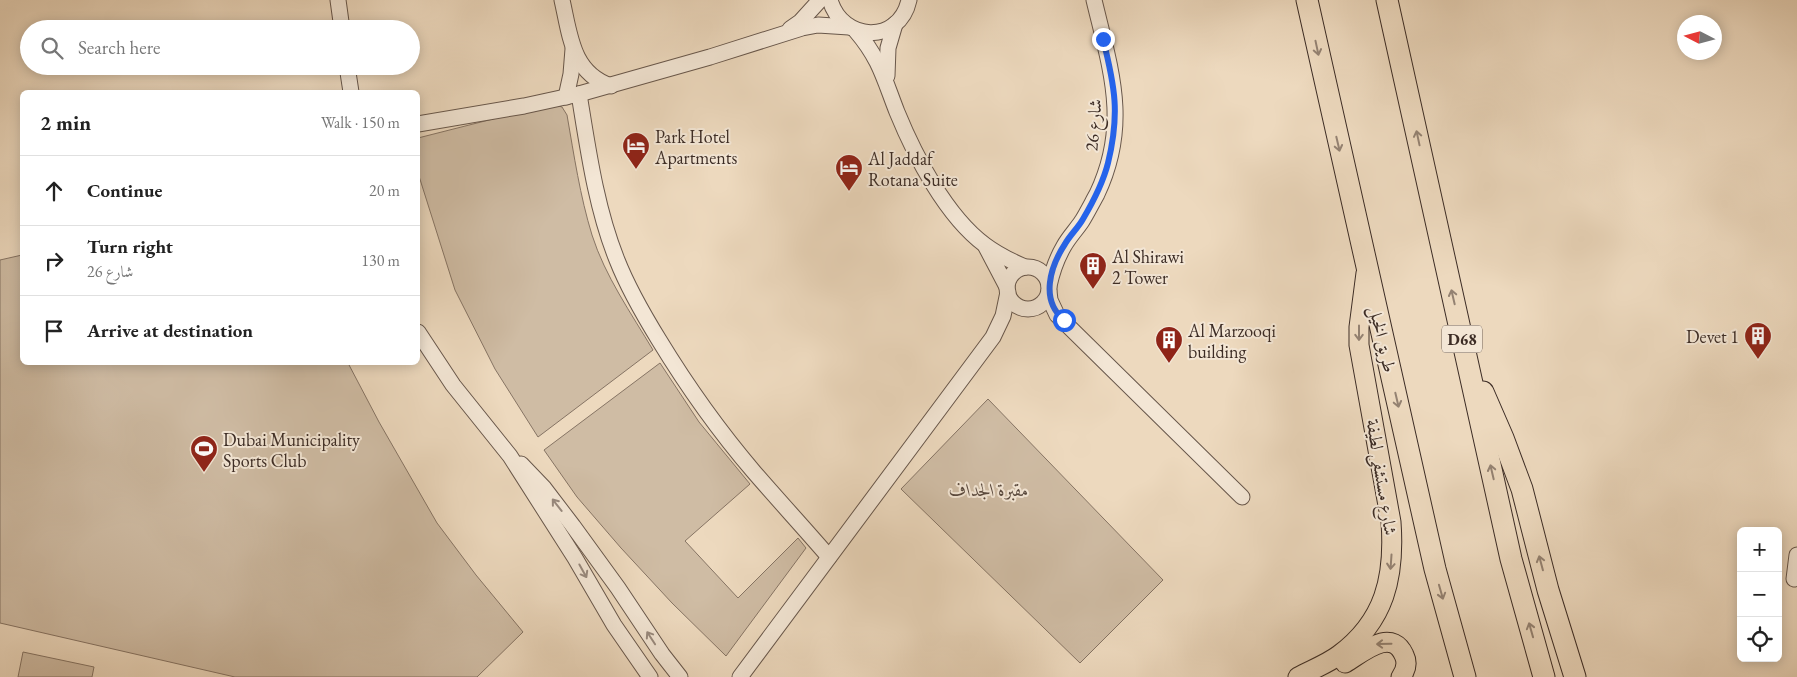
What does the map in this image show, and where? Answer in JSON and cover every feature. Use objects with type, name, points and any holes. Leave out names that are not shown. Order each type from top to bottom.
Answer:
[{"type":"highway","name":"طريق الخيل","points":[[1307,0],[1327,96],[1435,570],[1465,677]]},
{"type":"highway","name":"D68","points":[[1387,0],[1511,560],[1544,677]]},
{"type":"highway","points":[[1467,361],[1496,420],[1522,489],[1551,599],[1575,677]]},
{"type":"main road","name":"شارع مستشفى لطيفة","points":[[1298,677],[1338,656],[1358,639],[1372,622],[1383,601],[1390,578],[1391,522],[1359,345],[1359,326],[1367,267]]},
{"type":"main road","points":[[1316,677],[1350,660],[1374,644],[1387,642],[1398,647],[1405,658],[1405,670],[1401,677]]},
{"type":"street","points":[[338,0],[341,20]]},
{"type":"street","points":[[562,0],[573,49],[572,96],[616,259],[629,288],[667,353],[712,419],[753,471],[829,557]]},
{"type":"street","points":[[787,32],[800,22],[820,0]]},
{"type":"street","points":[[830,0],[837,16],[853,29],[876,57],[907,135],[933,183],[965,226],[983,244],[1003,257],[1026,267],[1039,270],[1044,274],[1049,288],[1052,308],[1242,497]]},
{"type":"street","name":"شارع 26","points":[[1049,288],[1055,264],[1064,245],[1082,220],[1097,194],[1108,166],[1114,136],[1116,106],[1113,77],[1094,0]]},
{"type":"street","points":[[888,88],[886,62],[888,48],[895,24],[910,4]]},
{"type":"street","points":[[420,124],[572,96],[710,57],[787,32],[818,25],[872,33],[895,24]]},
{"type":"street","points":[[573,49],[587,73],[598,82],[611,86]]},
{"type":"street","points":[[348,75],[351,90]]},
{"type":"street","points":[[983,244],[1013,302],[1018,306],[1032,308],[1064,320]]},
{"type":"street","name":"شارع 26","points":[[1026,267],[1043,260],[1064,245]]},
{"type":"street","points":[[993,338],[1003,316],[1011,276],[1019,268],[1026,267]]},
{"type":"street","points":[[740,677],[993,338],[1016,317],[1044,301],[1049,288]]},
{"type":"street","points":[[420,335],[453,385],[510,456],[575,558],[614,625],[650,677]]},
{"type":"street","points":[[510,456],[534,476],[573,526],[680,677]]},
{"type":"street","points":[[1794,579],[1797,555]]},
{"type":"green space","points":[[552,104],[562,107],[567,115],[584,205],[597,250],[619,294],[653,350],[538,437],[495,369],[455,290],[420,179],[420,137]]},
{"type":"green space","name":"Dubai Municipality Sports Club","points":[[20,255],[20,365],[349,365],[379,422],[437,523],[476,575],[523,632],[477,677],[235,677],[0,623],[0,260]]},
{"type":"green space","points":[[660,363],[699,422],[750,484],[685,541],[738,598],[798,538],[806,548],[726,656],[672,603],[621,548],[577,497],[544,450]]},
{"type":"green space","name":"مقبرة الجداف","points":[[988,399],[1163,580],[1080,663],[901,489]]},
{"type":"green space","points":[[23,652],[94,667],[92,677],[18,677]]},
{"type":"place","name":"Park Hotel Apartments","points":[[636,170]]},
{"type":"place","name":"Al Jaddaf Rotana Suite","points":[[849,192]]},
{"type":"place","name":"Al Shirawi 2 Tower","points":[[1093,290]]},
{"type":"place","name":"Devet 1","points":[[1758,360]]},
{"type":"place","name":"Al Marzooqi building","points":[[1169,364]]},
{"type":"place","name":"Dubai Municipality Sports Club","points":[[204,473]]},
{"type":"route","points":[[1064,320],[1052,308],[1049,286],[1055,264],[1064,245],[1082,220],[1097,194],[1108,166],[1114,136],[1116,106],[1113,77],[1103,39]]}]
